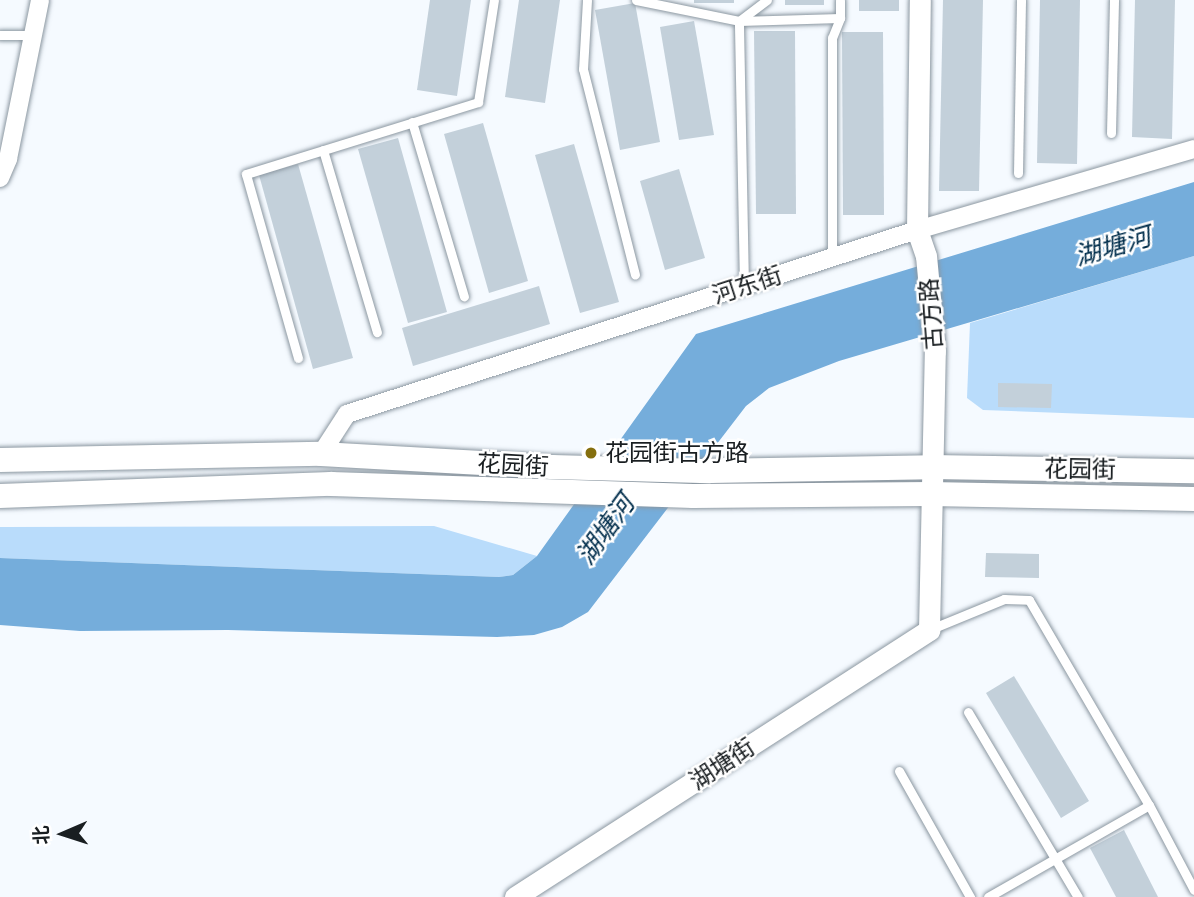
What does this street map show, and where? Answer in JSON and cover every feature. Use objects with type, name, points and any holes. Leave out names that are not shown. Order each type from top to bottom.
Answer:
[{"type":"main road","name":"花园街","points":[[0,460],[321,454],[552,467],[709,471],[931,467],[1194,471]]},
{"type":"main road","name":"花园街","points":[[0,496],[331,484],[693,496],[930,494],[1194,499]]},
{"type":"street","points":[[0,178],[8,159],[40,0]]},
{"type":"street","name":"古方路","points":[[920,0],[917,230],[926,256],[935,351],[929,630]]},
{"type":"street","name":"河东街","points":[[321,454],[347,414],[917,230],[1194,149]]},
{"type":"street","name":"湖塘街","points":[[515,897],[929,630]]},
{"type":"lane","points":[[298,358],[246,174],[478,102],[494,0]]},
{"type":"lane","points":[[587,0],[583,69],[635,275]]},
{"type":"lane","points":[[636,0],[673,5],[739,22],[840,18]]},
{"type":"lane","points":[[739,22],[767,0]]},
{"type":"lane","points":[[832,257],[832,38],[840,18],[840,0]]},
{"type":"lane","points":[[1018,173],[1021,0]]},
{"type":"lane","points":[[1111,133],[1114,0]]},
{"type":"lane","points":[[739,22],[744,286]]},
{"type":"lane","points":[[0,35],[33,35]]},
{"type":"lane","points":[[412,122],[464,296]]},
{"type":"lane","points":[[323,150],[377,331]]},
{"type":"lane","points":[[929,630],[1004,598],[1029,600],[1149,806],[1194,890]]},
{"type":"lane","points":[[968,712],[1078,897]]},
{"type":"lane","points":[[899,771],[970,897]]},
{"type":"lane","points":[[988,897],[1149,806]]},
{"type":"shaded area","points":[[1194,256],[1194,418],[983,410],[967,398],[970,323]]},
{"type":"shaded area","points":[[434,526],[537,556],[513,575],[499,577],[0,558],[0,527]]},
{"type":"water","name":"湖塘河","points":[[1194,182],[1194,256],[839,361],[769,388],[746,406],[588,612],[562,627],[534,635],[497,637],[228,630],[80,631],[0,625],[0,558],[499,577],[513,575],[537,556],[696,334]]},
{"type":"building","points":[[430,0],[471,0],[457,96],[417,90]]},
{"type":"building","points":[[519,0],[560,0],[545,103],[505,97]]},
{"type":"building","points":[[694,0],[734,0],[734,3],[694,3]]},
{"type":"building","points":[[785,0],[824,0],[824,5],[785,5]]},
{"type":"building","points":[[859,0],[899,0],[899,11],[859,11]]},
{"type":"building","points":[[943,0],[983,0],[979,191],[939,191]]},
{"type":"building","points":[[1040,0],[1080,0],[1077,164],[1037,163]]},
{"type":"building","points":[[1135,0],[1175,0],[1172,139],[1132,137]]},
{"type":"building","points":[[635,3],[660,142],[620,150],[595,10]]},
{"type":"building","points":[[694,21],[714,135],[679,140],[660,27]]},
{"type":"building","points":[[754,31],[795,31],[796,214],[756,214]]},
{"type":"building","points":[[842,32],[883,32],[884,215],[843,215]]},
{"type":"building","points":[[483,123],[528,281],[489,293],[444,134]]},
{"type":"building","points":[[398,138],[447,312],[408,323],[358,149]]},
{"type":"building","points":[[574,144],[619,302],[580,313],[535,155]]},
{"type":"building","points":[[298,164],[353,358],[313,369],[259,175]]},
{"type":"building","points":[[679,169],[705,258],[665,270],[640,181]]},
{"type":"building","points":[[539,286],[550,324],[413,366],[402,328]]},
{"type":"building","points":[[998,383],[1052,384],[1051,408],[998,407]]},
{"type":"building","points":[[986,553],[1039,554],[1039,578],[985,577]]},
{"type":"building","points":[[1014,676],[1089,801],[1061,818],[986,693]]},
{"type":"building","points":[[1124,830],[1158,897],[1116,897],[1090,848]]},
{"type":"place","name":"花园街古方路","points":[[591,453]]}]
